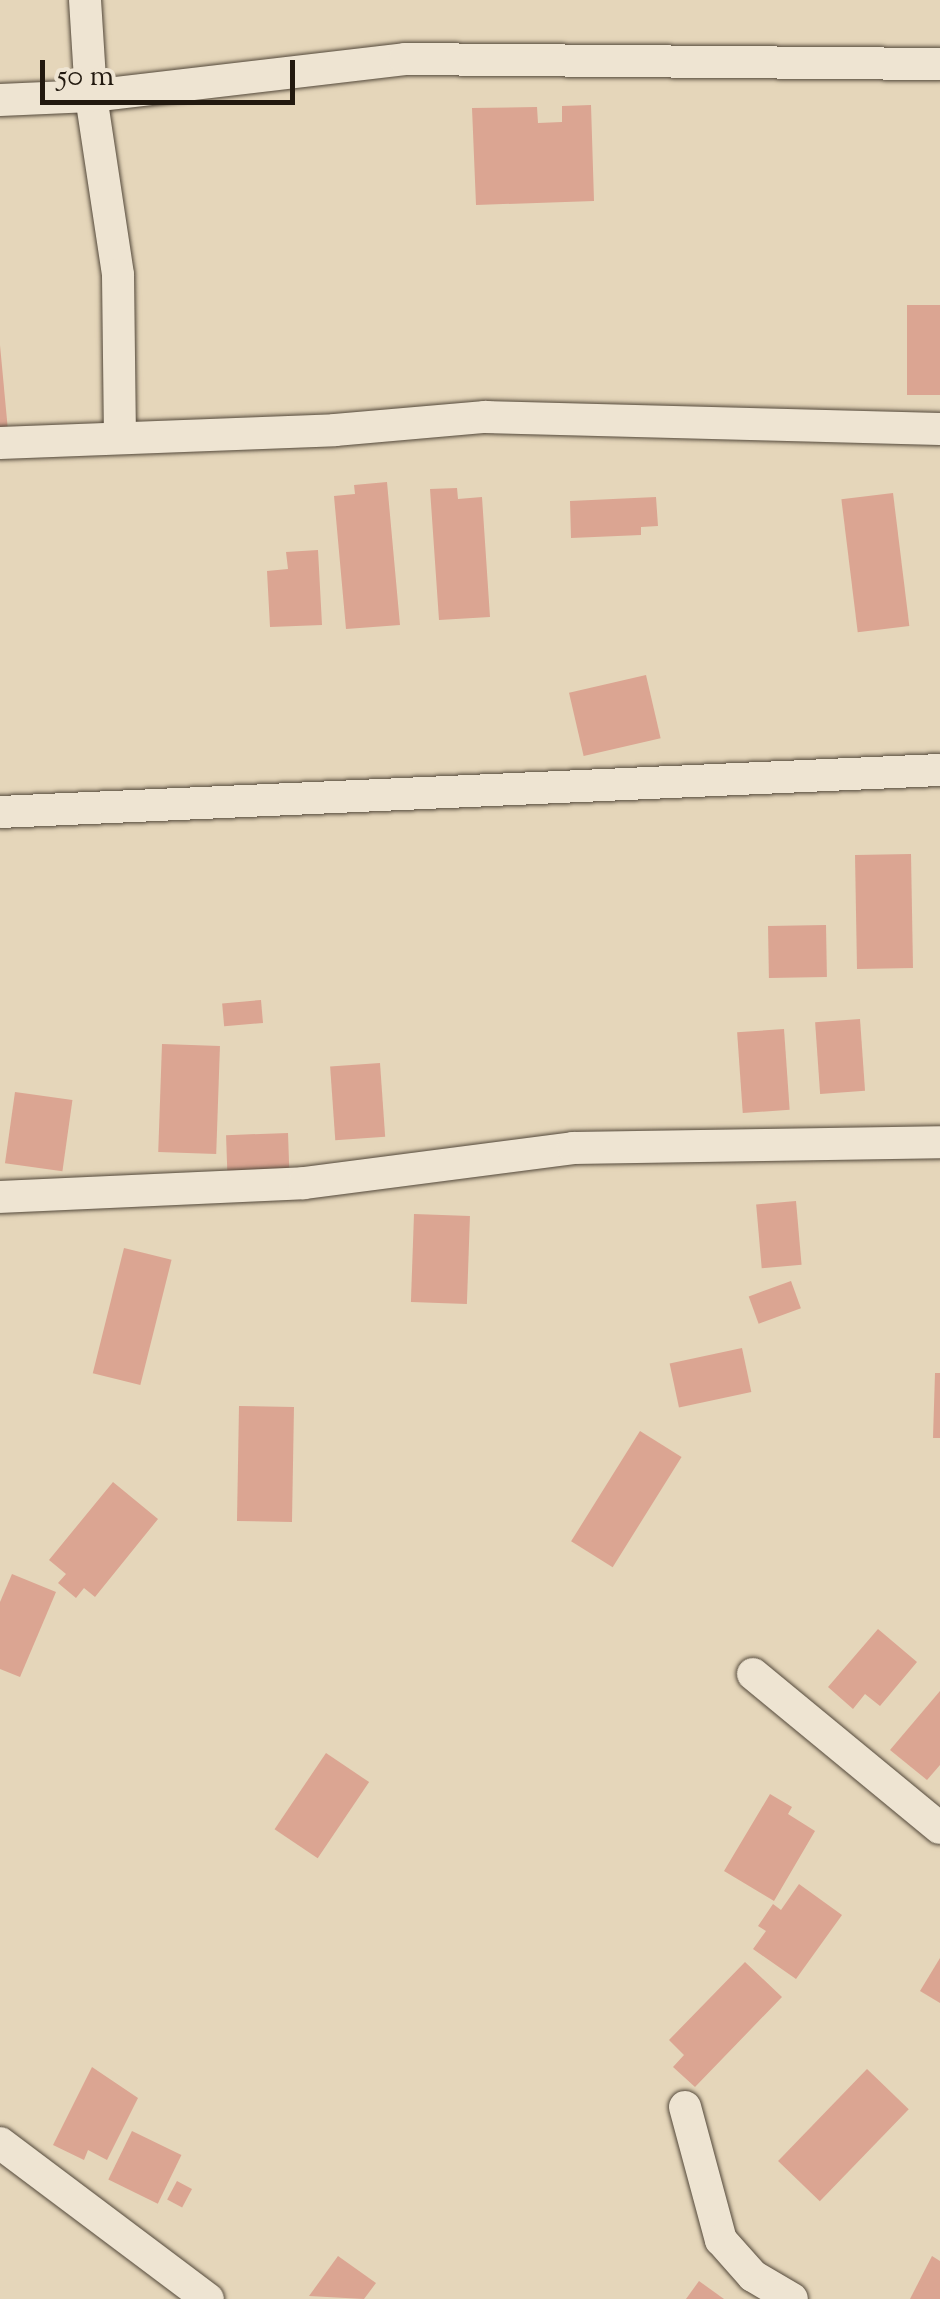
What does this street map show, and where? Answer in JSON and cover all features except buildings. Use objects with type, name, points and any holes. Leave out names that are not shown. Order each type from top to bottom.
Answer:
[{"type":"street","points":[[86,0],[92,96],[118,275],[120,437]]},
{"type":"street","points":[[0,100],[92,96],[405,59],[940,64]]},
{"type":"street","points":[[0,443],[335,430],[485,417],[632,418],[835,430],[940,428]]},
{"type":"street","points":[[0,812],[940,770]]},
{"type":"street","points":[[0,1197],[304,1183],[573,1148],[940,1142]]},
{"type":"street","points":[[753,1674],[940,1828]]},
{"type":"street","points":[[685,2108],[721,2240],[753,2276],[792,2299]]},
{"type":"street","points":[[0,2143],[208,2299]]}]
